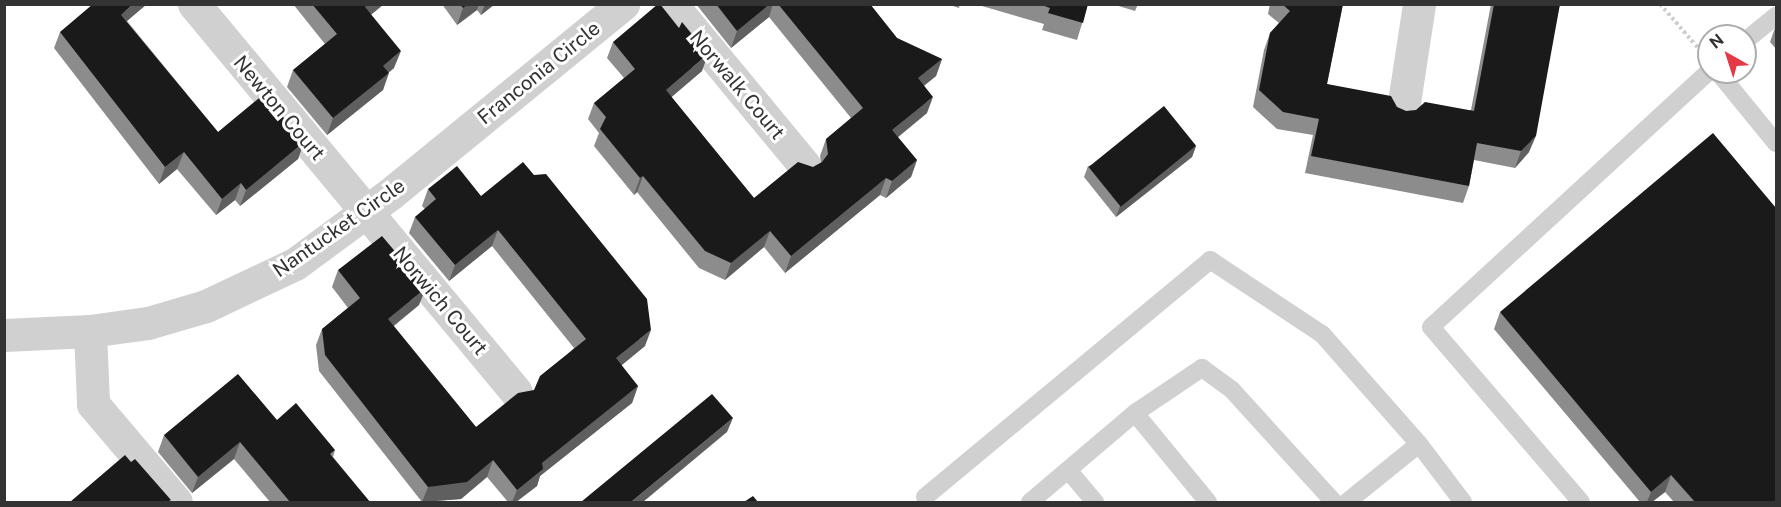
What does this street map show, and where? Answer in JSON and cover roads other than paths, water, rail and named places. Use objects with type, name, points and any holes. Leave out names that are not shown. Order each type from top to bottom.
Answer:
[{"type":"street","name":"Newton Court","points":[[194,4],[364,211]]},
{"type":"street","name":"Norwalk Court","points":[[670,4],[804,165]]},
{"type":"street","points":[[1402,110],[1419,4]]},
{"type":"street","name":"Franconia Circle","points":[[454,142],[606,10]]},
{"type":"street","name":"Nantucket Circle","points":[[4,335],[90,331],[148,323],[206,306],[247,289],[295,264],[454,142]]},
{"type":"street","name":"Norwich Court","points":[[364,211],[516,392]]},
{"type":"street","points":[[90,331],[93,404],[176,502]]},
{"type":"lane","points":[[1757,31],[1776,16]]},
{"type":"lane","points":[[1581,502],[1431,327],[1697,82]]},
{"type":"lane","points":[[1728,84],[1776,143]]},
{"type":"lane","points":[[925,497],[1210,260],[1322,334],[1419,444],[1463,502]]},
{"type":"lane","points":[[1030,502],[1135,413],[1202,368],[1232,390],[1334,502]]},
{"type":"lane","points":[[1135,413],[1208,502]]},
{"type":"lane","points":[[1347,502],[1419,444]]},
{"type":"lane","points":[[1068,470],[1095,502]]}]
